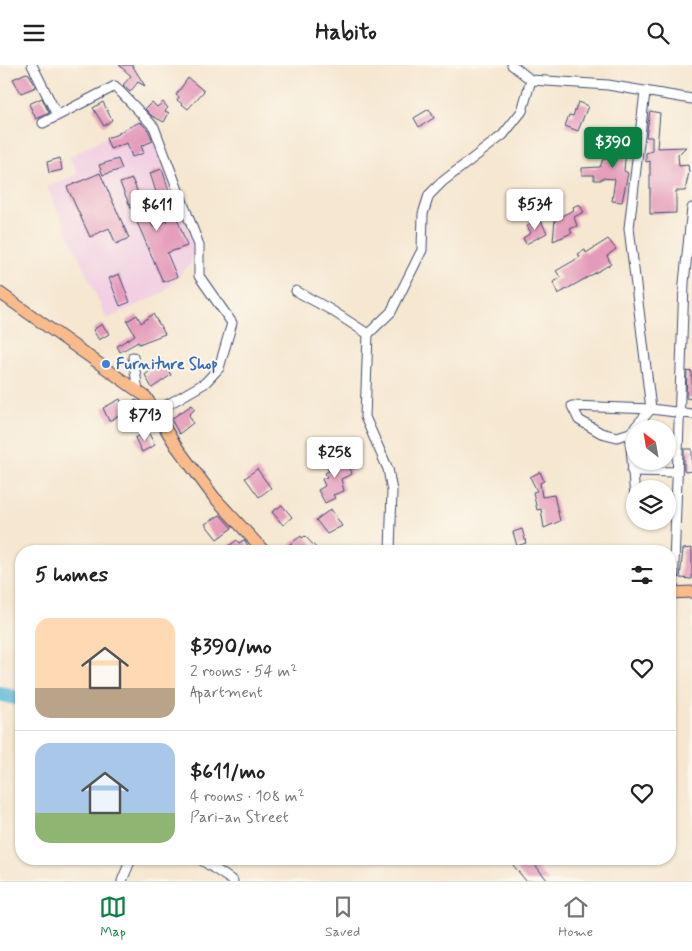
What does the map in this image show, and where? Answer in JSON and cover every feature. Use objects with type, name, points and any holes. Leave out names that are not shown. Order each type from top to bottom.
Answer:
[{"type":"main road","points":[[0,293],[146,397],[176,446],[214,497],[258,545]]},
{"type":"main road","points":[[676,593],[692,592]]},
{"type":"street","points":[[32,65],[57,115]]},
{"type":"street","points":[[512,65],[531,80],[608,85],[692,99]]},
{"type":"street","points":[[390,545],[392,491],[388,469],[365,417],[368,334],[391,311],[422,250],[423,214],[429,195],[442,182],[503,135],[522,111],[531,80]]},
{"type":"street","points":[[43,123],[115,86],[154,127],[199,245],[199,276],[232,323],[219,368],[205,383],[155,412]]},
{"type":"street","points":[[641,420],[650,409],[629,228],[646,92]]},
{"type":"street","points":[[675,480],[692,208]]},
{"type":"street","points":[[296,291],[331,310],[368,334]]},
{"type":"street","points":[[133,357],[138,391]]},
{"type":"street","points":[[626,434],[618,437],[601,433],[580,420],[572,406],[650,409],[678,414],[692,414]]},
{"type":"street","points":[[633,480],[632,471],[676,472]]},
{"type":"street","points":[[672,530],[672,545]]},
{"type":"street","points":[[122,881],[129,865]]},
{"type":"street","points":[[209,865],[233,881]]},
{"type":"shaded area","points":[[145,116],[194,245],[191,263],[164,292],[107,319],[47,187],[78,174],[69,157]]},
{"type":"building","points":[[119,65],[132,65],[145,86],[138,82],[130,92],[123,85],[131,76]]},
{"type":"building","points":[[26,73],[29,74],[36,87],[21,93],[13,79]]},
{"type":"building","points":[[188,78],[204,91],[188,109],[177,100],[179,97],[176,95]]},
{"type":"building","points":[[42,98],[49,113],[36,119],[29,104]]},
{"type":"building","points":[[103,102],[112,120],[104,126],[93,108]]},
{"type":"building","points":[[152,102],[157,107],[163,102],[168,108],[165,111],[169,113],[164,122],[152,116],[145,109]]},
{"type":"building","points":[[578,102],[588,106],[578,131],[565,126],[569,115],[573,116]]},
{"type":"building","points":[[429,109],[434,118],[419,127],[414,118]]},
{"type":"building","points":[[650,111],[660,113],[657,148],[686,147],[678,155],[679,166],[688,165],[689,172],[685,191],[676,191],[676,213],[650,214],[650,161],[646,162],[646,153],[652,151],[652,137],[646,137]]},
{"type":"building","points":[[140,122],[148,130],[153,141],[141,146],[144,153],[132,157],[127,143],[110,149],[106,138],[119,134],[119,132]]},
{"type":"building","points":[[615,134],[627,137],[624,171],[628,173],[622,202],[612,201],[615,179],[601,178],[601,180],[594,180],[594,175],[582,175],[582,168],[600,167],[603,159],[612,160]]},
{"type":"building","points":[[60,158],[62,170],[49,173],[47,162]]},
{"type":"building","points":[[118,159],[122,169],[103,175],[99,165]]},
{"type":"building","points":[[162,169],[169,191],[157,195],[150,173]]},
{"type":"building","points":[[100,173],[129,238],[116,244],[109,228],[90,237],[67,187]]},
{"type":"building","points":[[132,179],[153,227],[167,221],[162,207],[174,203],[178,214],[176,215],[187,246],[167,253],[177,277],[163,282],[120,183]]},
{"type":"building","points":[[579,204],[584,212],[574,217],[577,226],[570,229],[572,233],[553,241],[555,219],[574,210],[573,207]]},
{"type":"building","points":[[540,219],[547,233],[526,244],[523,238],[531,233],[527,226]]},
{"type":"building","points":[[608,239],[616,249],[607,256],[611,264],[558,294],[553,282],[561,278],[556,271],[580,257],[578,254],[585,250],[586,253]]},
{"type":"building","points":[[119,274],[130,302],[120,306],[109,278]]},
{"type":"building","points":[[153,314],[165,334],[139,344],[138,342],[120,352],[117,346],[135,335],[127,321],[137,315],[141,323]]},
{"type":"building","points":[[102,324],[109,334],[99,340],[93,330]]},
{"type":"building","points":[[161,359],[171,375],[152,388],[145,375],[154,368],[152,364]]},
{"type":"building","points":[[687,371],[692,372],[692,399],[686,398]]},
{"type":"building","points":[[120,399],[126,412],[109,421],[103,408]]},
{"type":"building","points":[[135,400],[140,402],[147,413],[142,419],[131,408]]},
{"type":"building","points":[[192,405],[195,409],[189,415],[193,423],[179,434],[171,419]]},
{"type":"building","points":[[148,432],[155,445],[142,452],[135,438]]},
{"type":"building","points":[[684,449],[692,449],[692,471],[685,472],[684,470]]},
{"type":"building","points":[[346,456],[352,474],[341,479],[344,491],[333,495],[335,498],[325,503],[318,490],[325,486],[322,479],[327,477],[325,473],[329,471],[325,464]]},
{"type":"building","points":[[257,469],[271,488],[259,497],[245,478]]},
{"type":"building","points":[[540,472],[544,481],[540,483],[542,497],[554,495],[560,521],[544,528],[541,509],[537,510],[533,492],[537,491],[530,477]]},
{"type":"building","points":[[282,505],[292,517],[283,525],[272,512]]},
{"type":"building","points":[[331,509],[342,526],[327,534],[316,520]]},
{"type":"building","points":[[220,515],[232,528],[217,539],[205,524]]},
{"type":"building","points":[[522,529],[526,543],[517,545],[513,532]]},
{"type":"building","points":[[301,536],[302,538],[305,536],[313,545],[291,545]]},
{"type":"building","points":[[237,540],[239,543],[244,540],[248,545],[230,545]]},
{"type":"building","points":[[692,548],[692,579],[680,578],[683,549]]},
{"type":"building","points":[[513,865],[535,865],[548,881],[526,881]]},
{"type":"waterway","points":[[0,694],[15,698]]},
{"type":"place","name":"Furniture Shop","points":[[106,364]]}]
